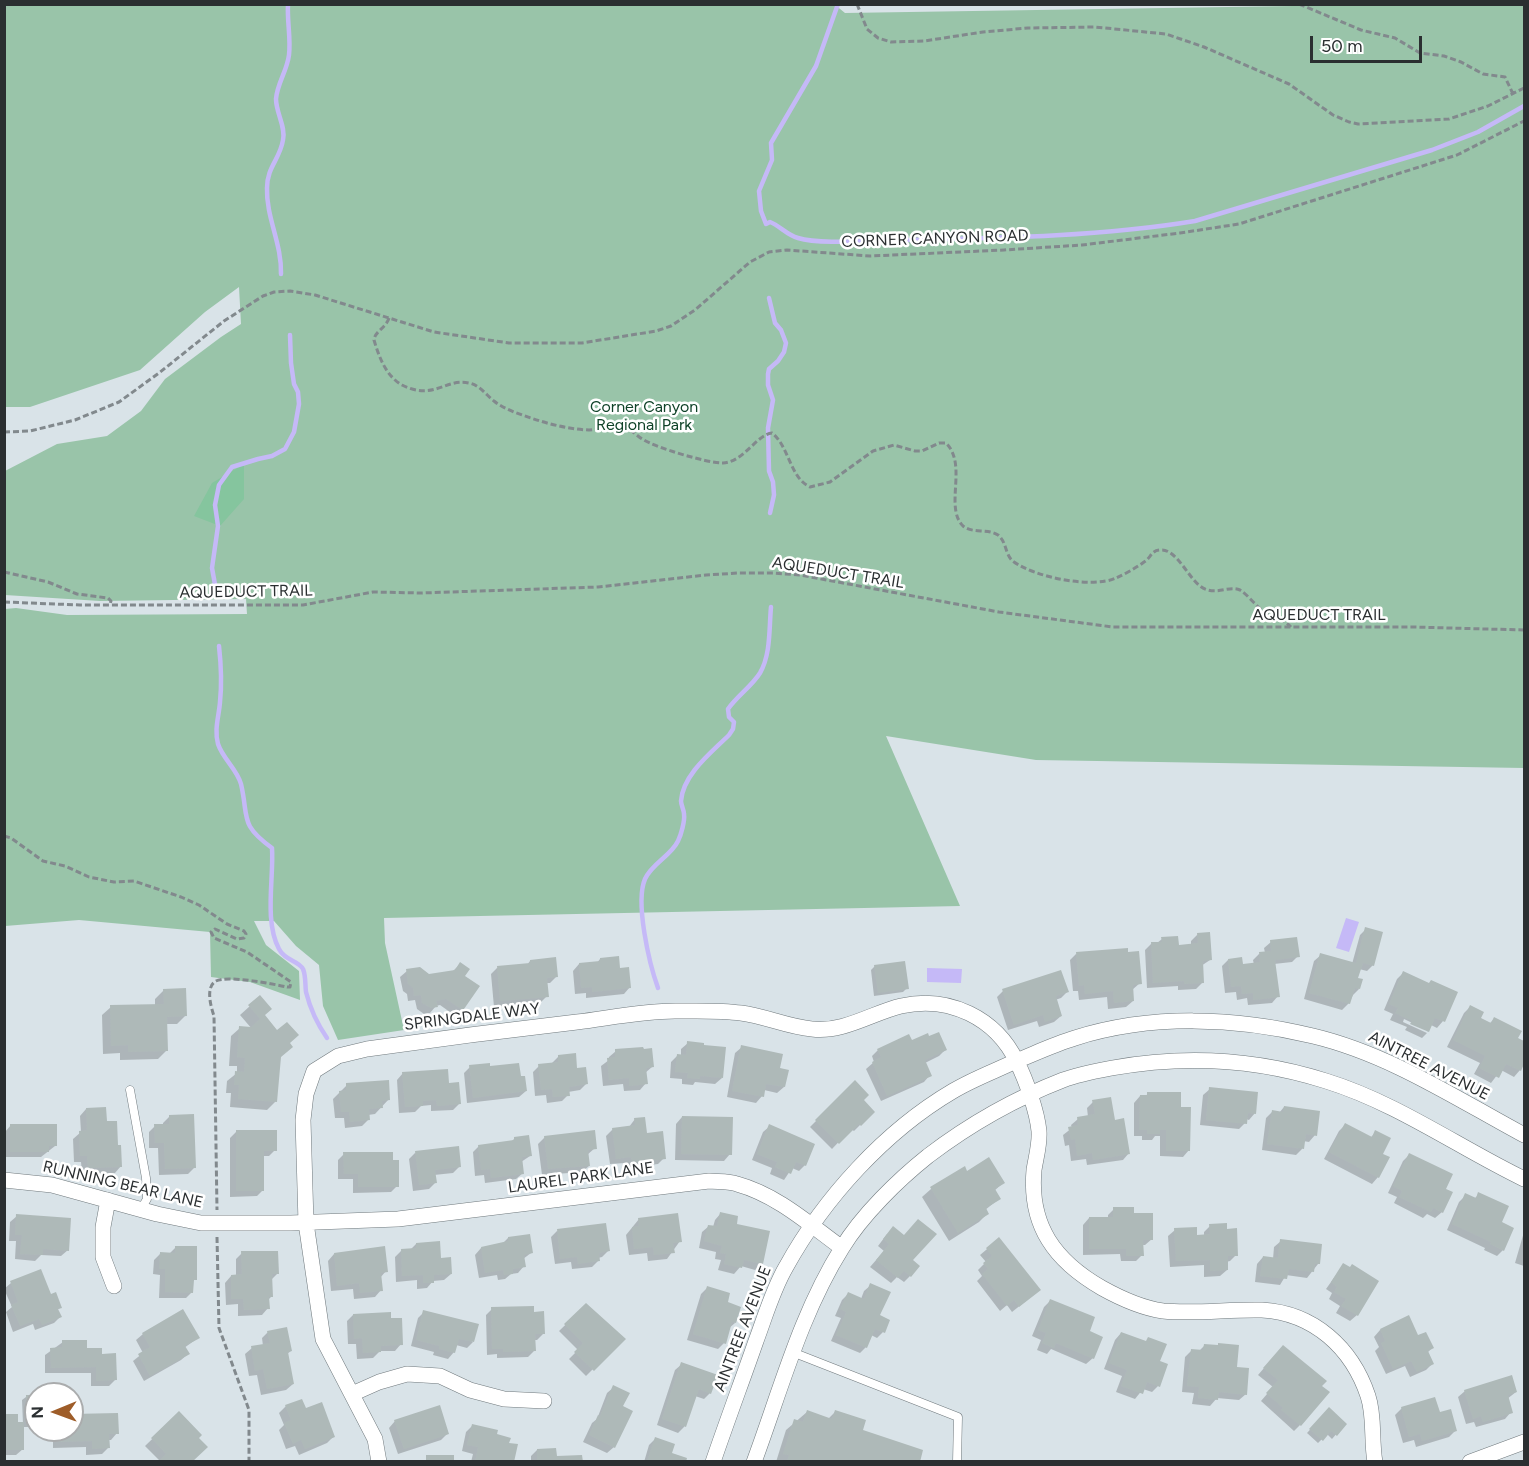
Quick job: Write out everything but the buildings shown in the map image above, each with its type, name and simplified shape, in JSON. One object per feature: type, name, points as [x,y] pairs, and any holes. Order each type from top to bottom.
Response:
[{"type":"street","name":"SPRINGDALE WAY","points":[[380,1461],[375,1439],[323,1340],[306,1223],[303,1120],[306,1094],[314,1071],[338,1056],[367,1048],[672,1010],[741,1013],[814,1030],[850,1024],[903,1006],[943,1005],[969,1013],[992,1027],[1017,1061]]},
{"type":"street","name":"AINTREE AVENUE","points":[[713,1461],[785,1268],[812,1226],[846,1181],[898,1131],[953,1091],[1050,1046],[1113,1029],[1154,1023],[1215,1022],[1263,1026],[1314,1036],[1356,1049],[1394,1065],[1524,1136]]},
{"type":"street","points":[[754,1461],[792,1353],[817,1294],[842,1248],[888,1192],[912,1169],[971,1124],[1066,1079],[1139,1064],[1189,1060],[1259,1065],[1300,1073],[1365,1094],[1524,1179]]},
{"type":"street","points":[[1017,1061],[1040,1134],[1034,1180],[1036,1212],[1043,1232],[1053,1249],[1080,1275],[1117,1296],[1152,1309],[1182,1312],[1265,1310],[1287,1314],[1310,1322],[1326,1332],[1339,1344],[1354,1364],[1364,1385],[1370,1401],[1372,1448],[1375,1461]]},
{"type":"street","name":"RUNNING BEAR LANE","points":[[4,1180],[52,1185],[201,1223],[306,1223]]},
{"type":"street","name":"LAUREL PARK LANE","points":[[306,1223],[398,1219],[709,1181],[735,1183],[758,1191],[779,1202],[842,1248]]},
{"type":"street","points":[[108,1200],[104,1227],[104,1257],[114,1286]]},
{"type":"street","points":[[352,1394],[379,1382],[407,1374],[440,1376],[470,1390],[504,1399],[543,1401]]},
{"type":"street","points":[[1470,1461],[1524,1442]]},
{"type":"lane","points":[[130,1090],[146,1178],[147,1199],[141,1209]]},
{"type":"lane","points":[[792,1353],[958,1417],[957,1461]]},
{"type":"path","points":[[857,4],[867,29],[878,38],[891,42],[924,41],[1028,28],[1095,27],[1166,34],[1204,47],[1289,84],[1333,115],[1358,124],[1449,119],[1488,106],[1524,88]]},
{"type":"path","points":[[1299,4],[1361,30],[1395,38],[1420,53],[1444,56],[1483,74],[1506,77],[1513,94]]},
{"type":"path","name":"CORNER CANYON ROAD","points":[[4,432],[30,431],[75,420],[119,402],[224,321],[274,292],[290,291],[315,296],[434,332],[509,343],[582,343],[649,332],[670,326],[684,318],[750,262],[769,252],[787,250],[870,256],[1004,250],[1104,242],[1239,224],[1457,155],[1524,121]]},
{"type":"path","points":[[389,318],[386,325],[375,334],[374,340],[388,373],[399,383],[408,387],[432,391],[456,383],[469,383],[481,389],[500,406],[549,424],[589,430],[621,426],[658,447],[712,461],[731,461],[748,451],[763,435],[772,433],[779,439],[801,481],[810,487],[830,482],[873,451],[894,445],[921,451],[939,443],[946,443],[954,456],[955,502],[959,520],[967,529],[998,535],[1015,563],[1062,579],[1098,581],[1116,578],[1144,562],[1153,552],[1165,550],[1172,554],[1189,576],[1202,588],[1216,592],[1233,589],[1240,591],[1262,610],[1281,618],[1291,627]]},
{"type":"path","points":[[4,572],[48,582],[77,594],[108,598],[111,601],[110,604]]},
{"type":"path","name":"AQUEDUCT TRAIL","points":[[4,602],[303,605],[373,592],[421,593],[598,587],[706,575],[773,573],[800,575],[999,612],[1113,627],[1524,630]]},
{"type":"path","points":[[4,836],[11,838],[43,861],[65,866],[89,877],[114,882],[134,881],[199,905],[246,934],[244,938],[237,939],[215,929],[210,932],[214,938],[247,952],[289,980],[291,985],[287,987],[252,980],[215,981]]},
{"type":"green space","name":"Corner Canyon Regional Park","points":[[834,4],[845,13],[1356,5],[1524,5],[1524,768],[1036,760],[886,736],[960,906],[384,918],[385,943],[404,1030],[338,1040],[323,1006],[319,965],[296,946],[274,921],[254,921],[266,945],[299,971],[300,1000],[250,982],[211,977],[210,932],[79,920],[5,926],[5,609],[16,608],[67,615],[247,614],[246,599],[100,601],[5,595],[5,471],[57,444],[107,436],[141,411],[165,379],[241,324],[239,287],[205,312],[140,370],[30,407],[5,407],[5,5]]},
{"type":"green space","points":[[244,464],[244,499],[220,526],[194,516],[212,483]]},
{"type":"shaded area","points":[[1346,918],[1359,922],[1349,952],[1336,948]]},
{"type":"shaded area","points":[[927,968],[962,969],[961,983],[927,982]]},
{"type":"waterway","points":[[281,274],[267,188],[269,174],[284,135],[276,99],[289,55],[288,4]]},
{"type":"waterway","points":[[838,4],[816,66],[771,143],[772,160],[759,191],[761,211],[766,224],[770,222],[794,237],[808,240],[847,242],[1047,236],[1195,221],[1432,150],[1478,132],[1524,106]]},
{"type":"waterway","points":[[769,298],[775,323],[781,330],[786,343],[784,352],[769,369],[768,374],[768,385],[773,400],[768,428],[769,471],[774,495],[770,513]]},
{"type":"waterway","points":[[216,590],[212,568],[218,526],[215,505],[219,485],[232,467],[272,456],[285,449],[294,432],[299,404],[291,363],[290,335]]},
{"type":"waterway","points":[[658,988],[647,949],[642,917],[642,889],[648,873],[671,851],[679,838],[684,817],[681,801],[687,782],[699,764],[733,729],[734,722],[729,717],[728,709],[757,678],[764,666],[768,649],[771,607]]},
{"type":"waterway","points":[[219,646],[221,681],[218,744],[241,784],[250,826],[254,833],[272,848],[271,913],[274,938],[282,953],[303,969],[310,1004],[327,1038]]}]
